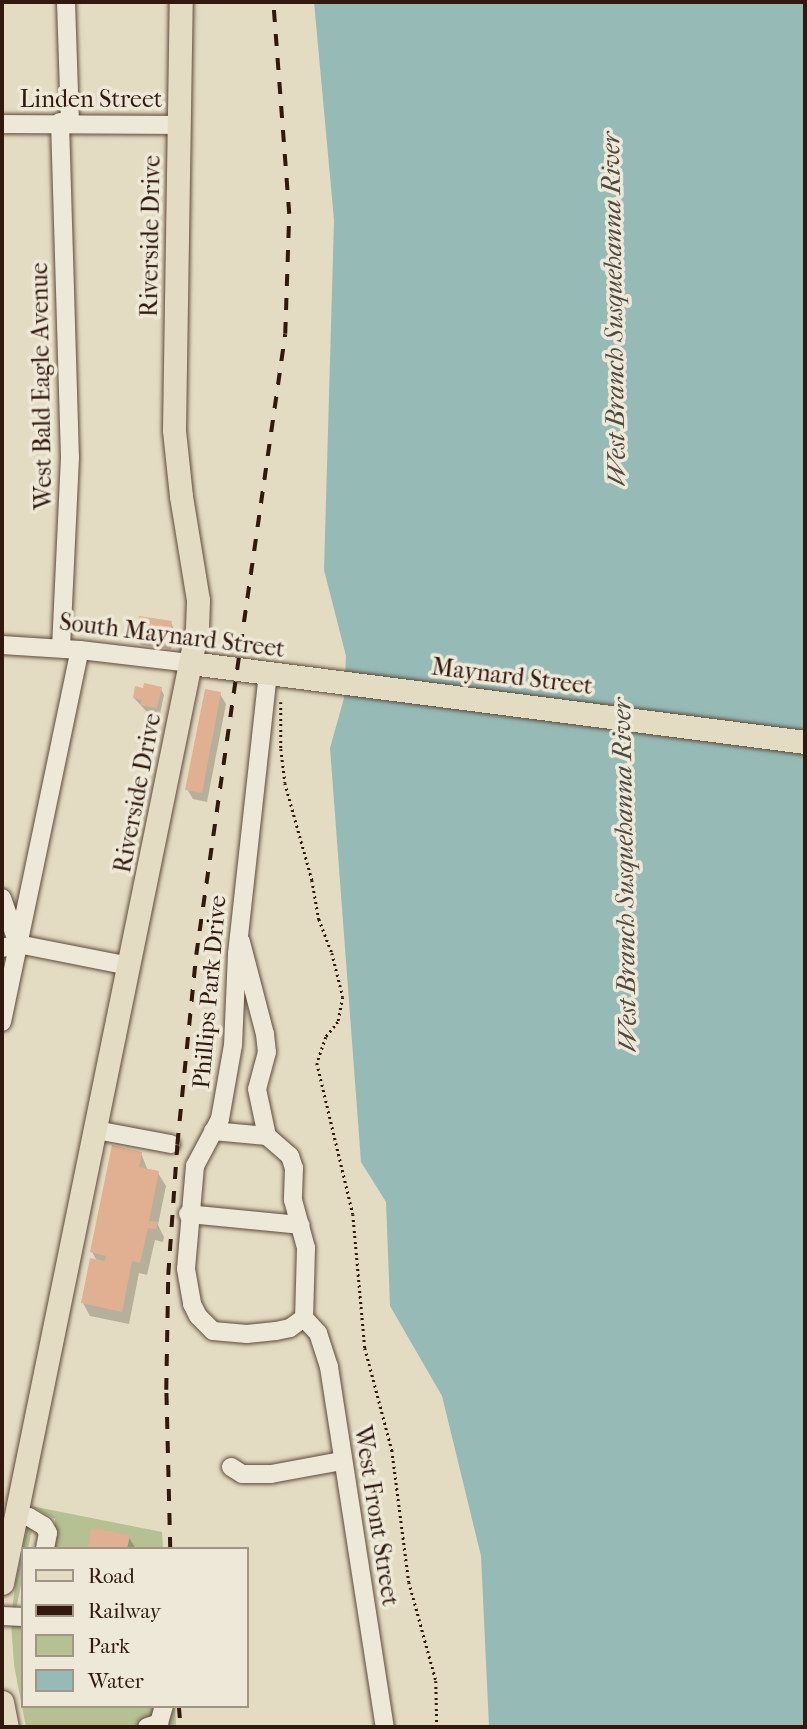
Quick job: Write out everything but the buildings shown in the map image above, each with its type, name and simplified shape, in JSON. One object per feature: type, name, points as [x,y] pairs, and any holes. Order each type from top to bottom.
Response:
[{"type":"main road","name":"Riverside Drive","points":[[2,1583],[197,629],[198,600],[181,496],[174,430],[181,2]]},
{"type":"main road","name":"South Maynard Street","points":[[191,663],[336,681]]},
{"type":"main road","name":"Maynard Street","points":[[336,681],[805,742]]},
{"type":"main road","points":[[2,1702],[7,1727]]},
{"type":"street","name":"West Bald Eagle Avenue","points":[[61,648],[70,457],[66,2]]},
{"type":"street","name":"Linden Street","points":[[2,124],[65,122],[179,125]]},
{"type":"street","name":"South Maynard Street","points":[[2,645],[61,648],[191,663]]},
{"type":"street","points":[[2,1022],[10,946],[80,650]]},
{"type":"street","name":"Phillips Park Drive","points":[[268,673],[239,936],[233,1045],[224,1106],[212,1131],[185,1147],[195,1166],[188,1214],[186,1280],[192,1304],[206,1326],[222,1333],[247,1334],[290,1328],[304,1318]]},
{"type":"street","points":[[2,898],[10,946]]},
{"type":"street","points":[[239,936],[251,971],[265,1034],[267,1052],[257,1089],[267,1136]]},
{"type":"street","points":[[10,946],[129,966]]},
{"type":"street","points":[[96,1130],[185,1147]]},
{"type":"street","points":[[212,1131],[267,1136],[290,1156],[294,1168],[293,1200],[306,1248],[304,1318]]},
{"type":"street","points":[[188,1214],[300,1224]]},
{"type":"street","name":"West Front Street","points":[[304,1318],[318,1333],[329,1367],[341,1461],[385,1727]]},
{"type":"street","points":[[231,1467],[242,1474],[271,1474],[341,1461]]},
{"type":"street","points":[[16,1515],[39,1521],[44,1526],[48,1533],[45,1547]]},
{"type":"street","points":[[2,1616],[21,1617]]},
{"type":"street","points":[[147,1727],[159,1723],[163,1708]]},
{"type":"path","points":[[281,706],[281,749],[285,783],[312,880],[319,919],[332,953],[343,997],[338,1022],[326,1037],[317,1063],[353,1214],[365,1348],[392,1450],[409,1582],[436,1681],[437,1727]]},
{"type":"green space","points":[[31,1506],[162,1532],[163,1547],[55,1547],[55,1519]]},
{"type":"green space","points":[[28,1524],[32,1529],[28,1547],[23,1547]]},
{"type":"green space","points":[[21,1557],[21,1585],[16,1610],[12,1610]]},
{"type":"green space","points":[[11,1622],[21,1626],[21,1701],[14,1665]]},
{"type":"green space","points":[[22,1708],[175,1708],[176,1727],[26,1727]]},
{"type":"water","name":"West Branch Susquehanna River","points":[[314,2],[805,2],[805,1727],[489,1727],[481,1556],[442,1396],[390,1306],[386,1202],[361,1162],[330,748],[344,698],[346,656],[324,570],[334,220]]},
{"type":"railway","points":[[170,1547],[166,1390],[168,1275],[177,1145],[196,955],[285,334],[289,214],[273,2]]},
{"type":"railway","points":[[179,1708],[181,1727]]}]
